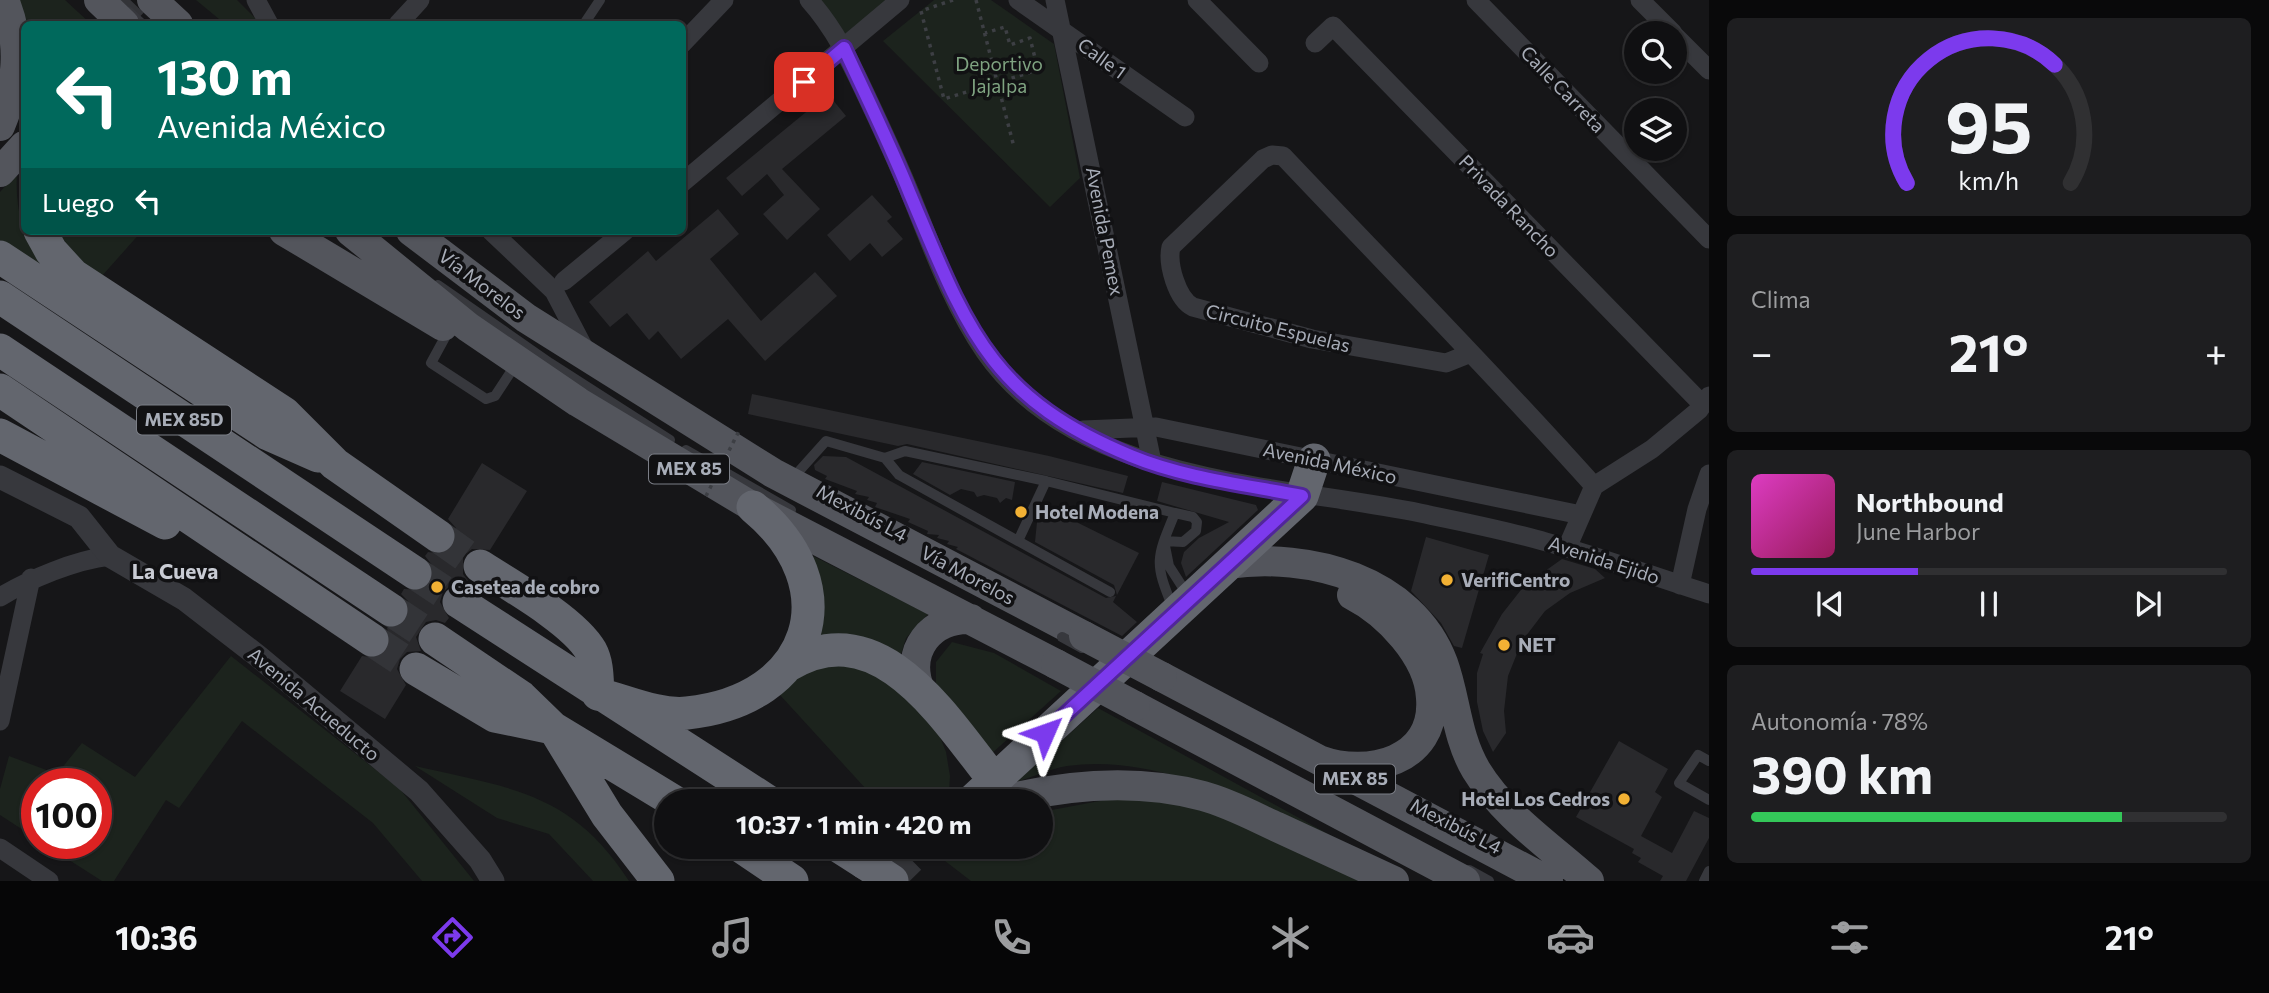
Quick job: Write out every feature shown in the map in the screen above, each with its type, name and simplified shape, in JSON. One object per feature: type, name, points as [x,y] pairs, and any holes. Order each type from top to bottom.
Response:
[{"type":"highway","points":[[42,235],[51,251],[73,275],[284,413],[335,464],[438,536]]},
{"type":"highway","points":[[0,257],[268,434],[335,464]]},
{"type":"highway","name":"MEX 85D","points":[[0,297],[415,573]]},
{"type":"highway","name":"MEX 85D","points":[[0,351],[391,610]]},
{"type":"highway","points":[[0,390],[372,640]]},
{"type":"highway","points":[[0,435],[172,527],[231,544]]},
{"type":"highway","points":[[992,789],[1188,600],[1302,496],[1314,460]]},
{"type":"highway","points":[[598,694],[664,712],[685,713],[749,697],[776,680],[789,665],[805,631],[807,601],[804,586],[788,544],[753,507]]},
{"type":"highway","points":[[480,566],[537,603],[585,642],[596,664],[598,694]]},
{"type":"highway","points":[[459,602],[748,789]]},
{"type":"highway","points":[[435,639],[521,698],[553,728],[654,789]]},
{"type":"highway","points":[[789,665],[822,651],[861,653],[887,663],[920,690],[984,789]]},
{"type":"highway","points":[[416,669],[495,716],[553,728],[607,815],[658,881]]},
{"type":"highway","points":[[760,859],[792,881]]},
{"type":"main road","points":[[0,126],[12,93],[17,57],[11,20],[4,0]]},
{"type":"main road","points":[[99,0],[121,21]]},
{"type":"main road","points":[[152,0],[175,21]]},
{"type":"main road","points":[[0,140],[21,117]]},
{"type":"main road","points":[[0,172],[21,149]]},
{"type":"main road","points":[[291,235],[450,329],[510,356]]},
{"type":"main road","name":"Vía Morelos","points":[[355,235],[468,327],[510,356],[578,402],[753,507],[975,612],[1064,647],[1465,881]]},
{"type":"main road","name":"Vía Morelos","points":[[407,235],[594,369],[1146,694],[1320,760],[1548,881]]},
{"type":"main road","points":[[1228,564],[1268,561],[1313,565],[1354,578],[1400,604],[1422,628],[1438,652],[1444,665],[1460,735],[1485,784],[1509,812],[1590,881]]},
{"type":"main road","points":[[1188,600],[1254,580],[1317,580],[1337,587],[1374,610],[1408,646],[1424,671],[1432,696],[1429,722],[1418,743],[1401,758],[1371,768],[1345,767],[1320,760]]},
{"type":"main road","points":[[920,690],[915,663],[926,636],[941,623],[975,612]]},
{"type":"main road","points":[[1053,789],[1091,786],[1147,787],[1189,793],[1234,807],[1394,881]]},
{"type":"street","points":[[256,0],[267,21]]},
{"type":"street","points":[[401,21],[420,0]]},
{"type":"street","points":[[686,40],[724,0]]},
{"type":"street","name":"Avenida México","points":[[809,0],[828,22],[844,48],[950,290],[985,353],[1037,405],[1078,431],[1133,457],[1210,478],[1302,496],[1416,513],[1497,531]]},
{"type":"street","points":[[686,180],[900,0]]},
{"type":"street","name":"Calle 1","points":[[1018,0],[1185,117]]},
{"type":"street","name":"Avenida Pemex","points":[[1055,0],[1152,462]]},
{"type":"street","name":"Calle Carreta","points":[[1476,0],[1709,239]]},
{"type":"street","points":[[1640,0],[1661,21]]},
{"type":"street","points":[[1200,1],[1259,63]]},
{"type":"street","name":"Privada Rancho","points":[[1315,43],[1333,26],[1706,400]]},
{"type":"street","points":[[1687,47],[1709,70]]},
{"type":"street","name":"Circuito Espuelas","points":[[1471,353],[1446,363],[1312,339],[1193,307],[1185,302],[1180,294],[1169,256],[1171,247],[1263,159],[1272,155],[1283,156],[1471,353],[1594,486]]},
{"type":"street","points":[[495,235],[554,292],[594,369]]},
{"type":"street","points":[[564,281],[620,235]]},
{"type":"street","points":[[1567,548],[1594,486],[1652,449],[1706,400]]},
{"type":"street","name":"Avenida México","points":[[1078,431],[1156,427],[1581,515]]},
{"type":"street","points":[[1680,585],[1697,509],[1709,474]]},
{"type":"street","name":"Avenida Acueducto","points":[[0,477],[79,517],[110,556],[184,599],[419,791],[480,860],[493,881]]},
{"type":"street","points":[[1416,513],[1423,482]]},
{"type":"street","name":"Avenida Ejido","points":[[1497,531],[1567,548],[1709,594]]},
{"type":"street","points":[[0,597],[31,578],[54,573],[91,558],[110,556]]},
{"type":"street","points":[[0,721],[31,578]]},
{"type":"street","points":[[0,848],[50,881]]},
{"type":"lane","points":[[116,0],[139,21]]},
{"type":"lane","points":[[137,0],[160,21]]},
{"type":"lane","points":[[586,21],[600,0]]},
{"type":"lane","name":"Mexibús L4","points":[[429,277],[550,363],[671,441],[804,517]]},
{"type":"lane","points":[[450,329],[431,363],[486,399],[495,396],[510,356]]},
{"type":"lane","points":[[789,482],[826,441],[885,458],[905,452],[1046,481],[1193,517],[1197,522],[1196,531],[1182,542],[1164,541]]},
{"type":"lane","name":"Mexibús L4","points":[[702,443],[772,485],[1064,647]]},
{"type":"lane","points":[[885,458],[899,475],[1110,592]]},
{"type":"lane","points":[[1018,541],[1046,481]]},
{"type":"lane","points":[[1175,513],[1158,558],[1159,571],[1188,600]]},
{"type":"lane","points":[[1164,541],[1169,566],[1188,600]]},
{"type":"lane","name":"Mexibús L4","points":[[1018,631],[1131,674]]},
{"type":"lane","points":[[1146,694],[1261,760]]},
{"type":"lane","points":[[1709,761],[1698,755],[1679,783],[1709,800]]},
{"type":"lane","name":"Mexibús L4","points":[[1427,831],[1526,881]]},
{"type":"lane","name":"Mexibús L4","points":[[1441,855],[1489,881]]},
{"type":"lane","points":[[1704,881],[1709,871]]},
{"type":"path","points":[[953,0],[921,11],[944,99],[1038,71],[1030,38],[1010,45],[1005,27],[985,33]]},
{"type":"path","points":[[976,0],[1014,147]]},
{"type":"path","points":[[706,496],[740,429]]},
{"type":"green space","points":[[16,0],[65,0],[88,21],[25,21]]},
{"type":"green space","points":[[196,0],[237,0],[258,21],[221,21]]},
{"type":"green space","points":[[820,0],[890,0],[847,37]]},
{"type":"green space","name":"Deportivo Jajalpa","points":[[934,0],[991,0],[1054,44],[1080,178],[1050,207],[883,41]]},
{"type":"green space","points":[[17,173],[21,235],[26,235],[48,273],[0,240],[0,192]]},
{"type":"green space","points":[[61,235],[138,235],[101,277],[73,254]]},
{"type":"green space","points":[[813,556],[928,614],[906,638],[901,654],[882,645],[814,636],[820,614],[821,596]]},
{"type":"green space","points":[[952,642],[994,653],[1061,691],[990,755],[936,683],[936,662]]},
{"type":"green space","points":[[231,656],[399,788],[474,881],[422,881],[373,823],[242,721],[179,808],[166,800],[114,881],[102,881],[68,859],[112,859],[112,768],[62,768],[82,743],[135,777]]},
{"type":"green space","points":[[817,663],[873,668],[932,717],[946,752],[949,789],[866,789],[780,695],[803,668]]},
{"type":"green space","points":[[1098,708],[1374,859],[1225,792],[1145,769],[1105,764],[1067,766],[1016,782]]},
{"type":"green space","points":[[9,756],[41,768],[21,768],[21,829],[0,815],[0,789]]},
{"type":"green space","points":[[415,766],[509,789],[536,798],[561,811],[585,829],[607,851],[629,881],[593,881],[549,834],[497,818]]},
{"type":"green space","points":[[1121,797],[1176,804],[1223,816],[1363,881],[971,881],[942,859],[1053,859],[1053,810]]},
{"type":"building","points":[[828,94],[846,116],[782,169],[820,209],[787,240],[763,214],[784,195],[767,174],[742,196],[726,178]]},
{"type":"building","points":[[872,195],[892,217],[887,221],[903,239],[882,257],[870,243],[850,261],[827,235]]},
{"type":"building","points":[[718,209],[739,234],[710,259],[761,321],[815,272],[837,296],[765,361],[728,319],[681,359],[658,331],[649,340],[627,313],[610,327],[589,302],[648,251],[656,261]]},
{"type":"building","points":[[752,394],[1049,456],[1128,476],[1123,493],[907,444],[898,446],[748,414]]},
{"type":"building","points":[[823,456],[846,457],[1106,598],[1116,596],[1113,602],[1137,622],[1122,636],[956,549],[958,547],[947,544],[949,541],[937,538],[939,535],[927,534],[928,531],[908,522],[910,519],[875,507],[877,503],[867,500],[869,497],[855,494],[857,491],[825,479],[827,476],[815,470],[814,465]]},
{"type":"building","points":[[922,462],[1015,482],[1012,500],[1006,498],[1000,503],[997,498],[984,495],[977,497],[974,492],[961,489],[950,495],[913,474]]},
{"type":"building","name":"Casetea de cobro","points":[[482,463],[527,491],[490,550],[472,549],[463,556],[463,574],[470,583],[469,586],[451,585],[443,592],[440,602],[449,618],[445,623],[436,620],[426,622],[416,637],[421,651],[407,652],[400,659],[397,669],[406,685],[385,719],[340,691],[362,656],[380,658],[388,651],[391,641],[387,628],[399,627],[407,620],[410,611],[408,601],[401,594],[404,589],[423,590],[431,583],[432,565],[425,556],[428,552],[445,554],[454,546],[456,528],[448,519]]},
{"type":"building","points":[[1162,482],[1256,505],[1258,510],[1186,577],[1181,563],[1184,552],[1199,538],[1229,522],[1157,501]]},
{"type":"building","points":[[1052,510],[1139,553],[1117,595],[1114,585],[1035,542],[1037,522],[1043,512],[1050,514]]},
{"type":"building","points":[[1426,537],[1489,555],[1462,648],[1454,646],[1441,623],[1411,591]]},
{"type":"building","points":[[1562,559],[1595,569],[1605,578],[1570,593],[1545,611],[1522,641],[1508,676],[1504,711],[1506,733],[1493,752],[1483,731],[1477,702],[1477,673],[1483,654],[1480,653],[1502,614],[1524,586]]},
{"type":"building","points":[[1619,741],[1668,769],[1655,792],[1662,797],[1641,836],[1672,853],[1694,811],[1709,818],[1709,838],[1686,881],[1660,881],[1663,876],[1638,862],[1641,858],[1632,853],[1634,849],[1576,817]]},
{"type":"tunnel","points":[[115,21],[135,0]]},
{"type":"tunnel","points":[[438,536],[480,566]]},
{"type":"tunnel","points":[[415,573],[459,602]]},
{"type":"tunnel","points":[[391,610],[435,639]]},
{"type":"tunnel","points":[[372,640],[416,669]]},
{"type":"tunnel","points":[[886,881],[909,859]]},
{"type":"place","name":"Hotel Modena","points":[[1021,512]]},
{"type":"place","name":"VerifiCentro","points":[[1447,580]]},
{"type":"place","name":"Casetea de cobro","points":[[437,587]]},
{"type":"place","name":"NET","points":[[1504,645]]},
{"type":"place","name":"Hotel Los Cedros","points":[[1624,799]]},
{"type":"district","name":"La Cueva","points":[[175,572]]},
{"type":"route","points":[[804,82],[844,48],[879,122],[950,290],[985,353],[1037,405],[1078,431],[1133,457],[1210,478],[1302,496],[1045,733]]}]
